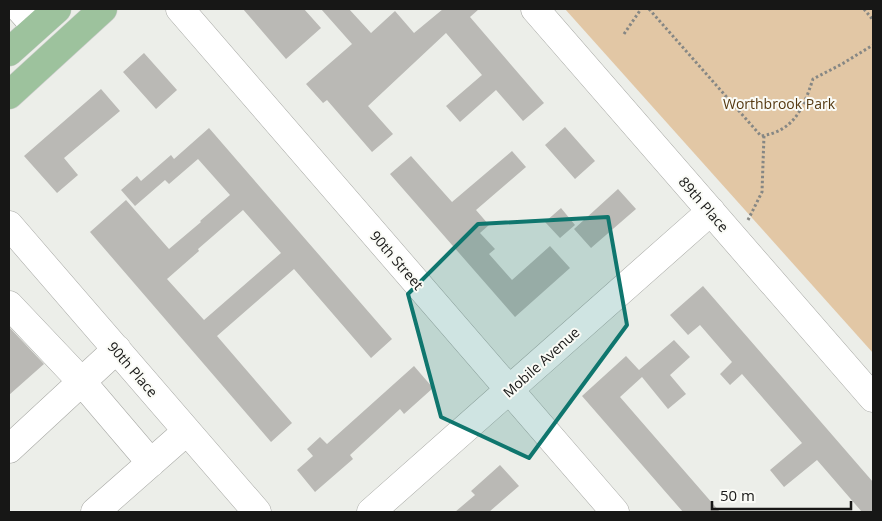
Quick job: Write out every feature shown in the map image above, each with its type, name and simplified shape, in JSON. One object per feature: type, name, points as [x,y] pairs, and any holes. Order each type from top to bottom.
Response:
[{"type":"main road","points":[[9,52],[28,18],[56,9]]},
{"type":"main road","points":[[9,95],[103,9]]},
{"type":"street","name":"90th Street","points":[[180,9],[615,512]]},
{"type":"street","name":"89th Place","points":[[536,9],[873,398]]},
{"type":"street","name":"Mobile Avenue","points":[[371,512],[711,212]]},
{"type":"street","name":"90th Place","points":[[11,232],[117,349],[257,512]]},
{"type":"street","points":[[9,305],[82,382],[151,462]]},
{"type":"street","points":[[9,449],[117,349]]},
{"type":"street","points":[[94,512],[187,431]]},
{"type":"path","points":[[624,34],[641,9]]},
{"type":"path","points":[[649,9],[761,136],[774,134],[794,121],[806,99],[813,79],[842,64],[873,44]]},
{"type":"path","points":[[864,9],[873,20]]},
{"type":"path","points":[[748,221],[762,192],[764,135]]},
{"type":"highlighted area","points":[[608,217],[627,325],[529,458],[441,417],[408,294],[478,224]]},
{"type":"green space","name":"Worthbrook Park","points":[[565,9],[873,9],[873,353]]},
{"type":"building","points":[[243,9],[304,9],[321,28],[286,59]]},
{"type":"building","points":[[321,9],[349,9],[371,33],[395,11],[414,33],[443,9],[479,9],[470,17],[544,103],[523,121],[496,90],[460,122],[446,106],[482,75],[446,33],[368,106],[393,134],[372,152],[327,100],[323,103],[306,84],[352,44]]},
{"type":"building","points":[[144,53],[177,90],[156,109],[123,72]]},
{"type":"building","points":[[101,89],[120,111],[64,158],[78,175],[57,193],[24,156]]},
{"type":"building","points":[[565,127],[595,161],[575,179],[545,145]]},
{"type":"building","points":[[209,128],[392,339],[371,358],[294,269],[217,336],[292,423],[271,442],[90,232],[126,200],[169,249],[230,195],[198,159],[169,184],[165,180],[135,206],[121,190],[137,176],[141,181],[171,155],[174,159]],"holes":[[[243,210],[281,253],[204,320],[167,279]]]},
{"type":"building","points":[[512,151],[526,167],[476,210],[489,225],[480,233],[495,249],[489,254],[512,280],[550,246],[570,268],[515,317],[390,174],[411,156],[452,202]]},
{"type":"building","points":[[618,189],[636,209],[591,248],[574,229]]},
{"type":"building","points":[[561,208],[575,225],[560,238],[545,222]]},
{"type":"building","points":[[703,286],[873,482],[873,512],[862,512],[817,460],[784,487],[770,470],[802,443],[742,374],[730,385],[720,374],[732,362],[700,325],[688,335],[670,315]]},
{"type":"building","points":[[9,327],[44,364],[9,395]]},
{"type":"building","points":[[674,340],[690,357],[670,375],[686,394],[668,409],[642,377],[620,397],[720,512],[683,512],[582,396],[626,356],[639,370]]},
{"type":"building","points":[[414,366],[433,388],[404,414],[400,409],[350,455],[353,459],[315,492],[297,470],[313,456],[307,449],[320,437],[327,444]]},
{"type":"building","points":[[500,465],[519,486],[489,512],[455,512],[475,495],[471,491]]}]
